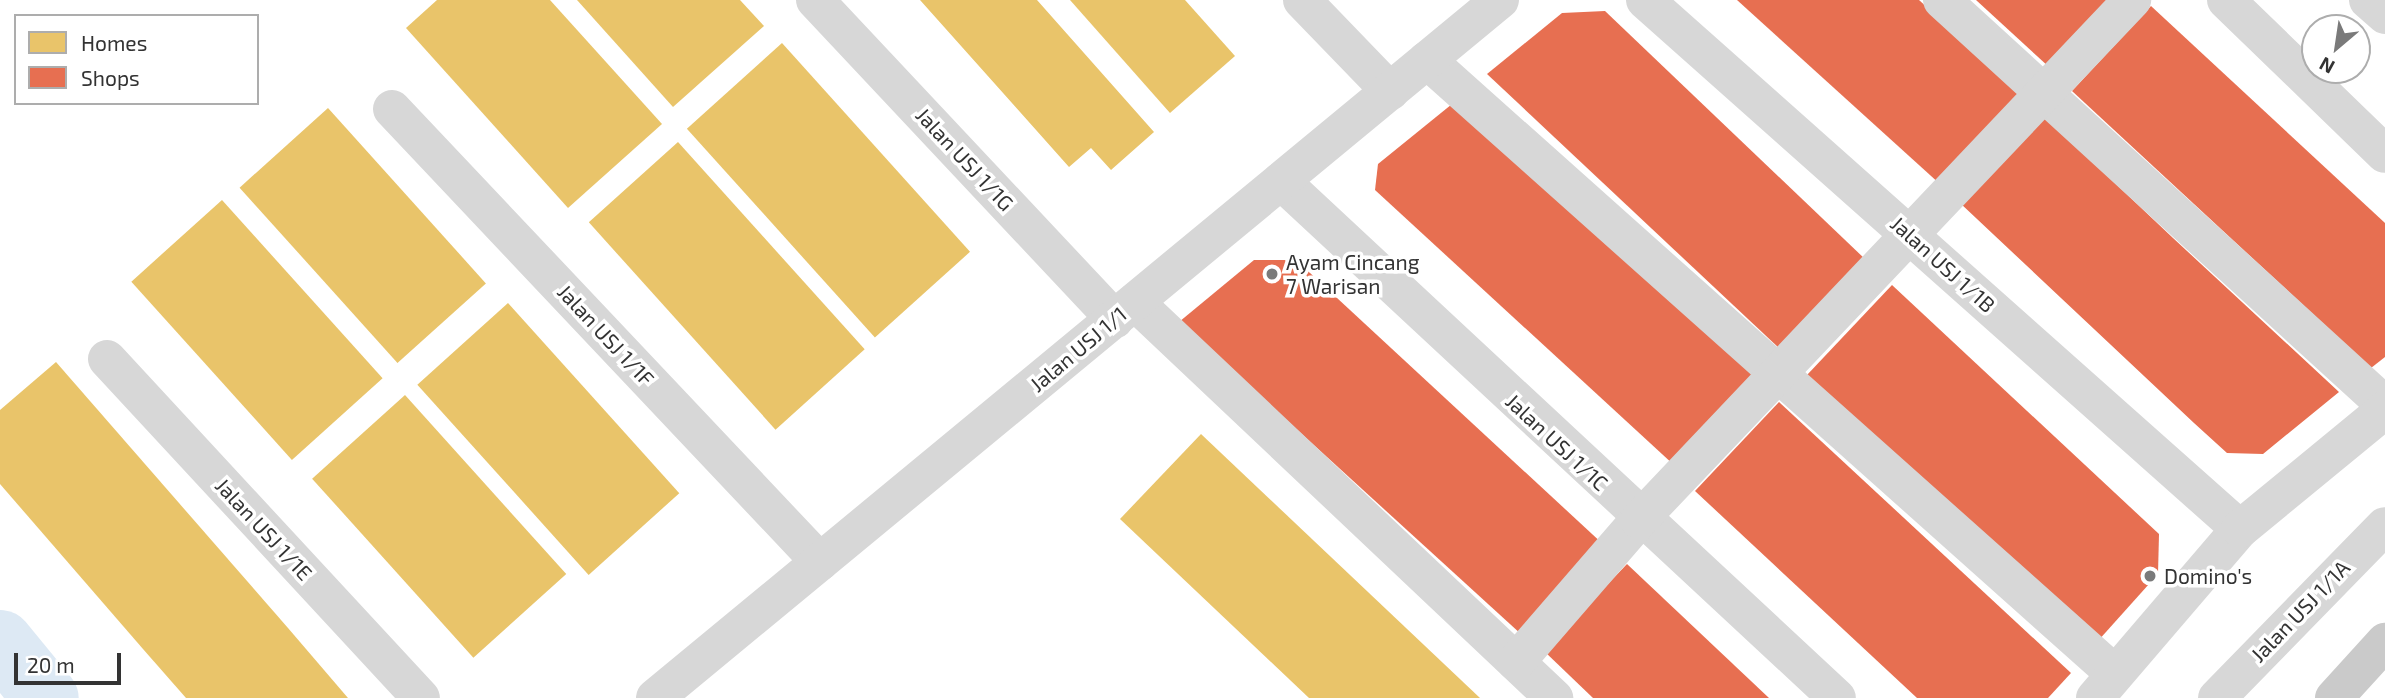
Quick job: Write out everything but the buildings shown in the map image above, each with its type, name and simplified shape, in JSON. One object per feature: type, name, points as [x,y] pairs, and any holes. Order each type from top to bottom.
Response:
[{"type":"main road","points":[[2334,698],[2385,642]]},
{"type":"street","name":"Jalan USJ 1/1G","points":[[815,0],[1125,310],[1554,698]]},
{"type":"street","points":[[1302,0],[1390,91]]},
{"type":"street","name":"Jalan USJ 1/1","points":[[655,698],[1500,0]]},
{"type":"street","name":"Jalan USJ 1/1B","points":[[1645,0],[2240,529]]},
{"type":"street","points":[[1427,60],[1781,374],[2105,686],[2240,529],[2385,408],[1942,0]]},
{"type":"street","points":[[1516,662],[1639,520],[1781,374],[2132,0]]},
{"type":"street","points":[[2226,0],[2385,155]]},
{"type":"street","points":[[2368,0],[2385,15]]},
{"type":"street","name":"Jalan USJ 1/1F","points":[[392,109],[820,562]]},
{"type":"street","name":"Jalan USJ 1/1C","points":[[1281,181],[1639,520],[1838,698]]},
{"type":"street","name":"Jalan USJ 1/1E","points":[[107,359],[421,698]]},
{"type":"street","name":"Jalan USJ 1/1A","points":[[2217,698],[2334,571],[2385,526]]},
{"type":"waterway","points":[[0,642],[46,698]]},
{"type":"place","name":"Ayam Cincang 7 Warisan","points":[[1272,274]]},
{"type":"place","name":"Domino's","points":[[2150,576]]}]
